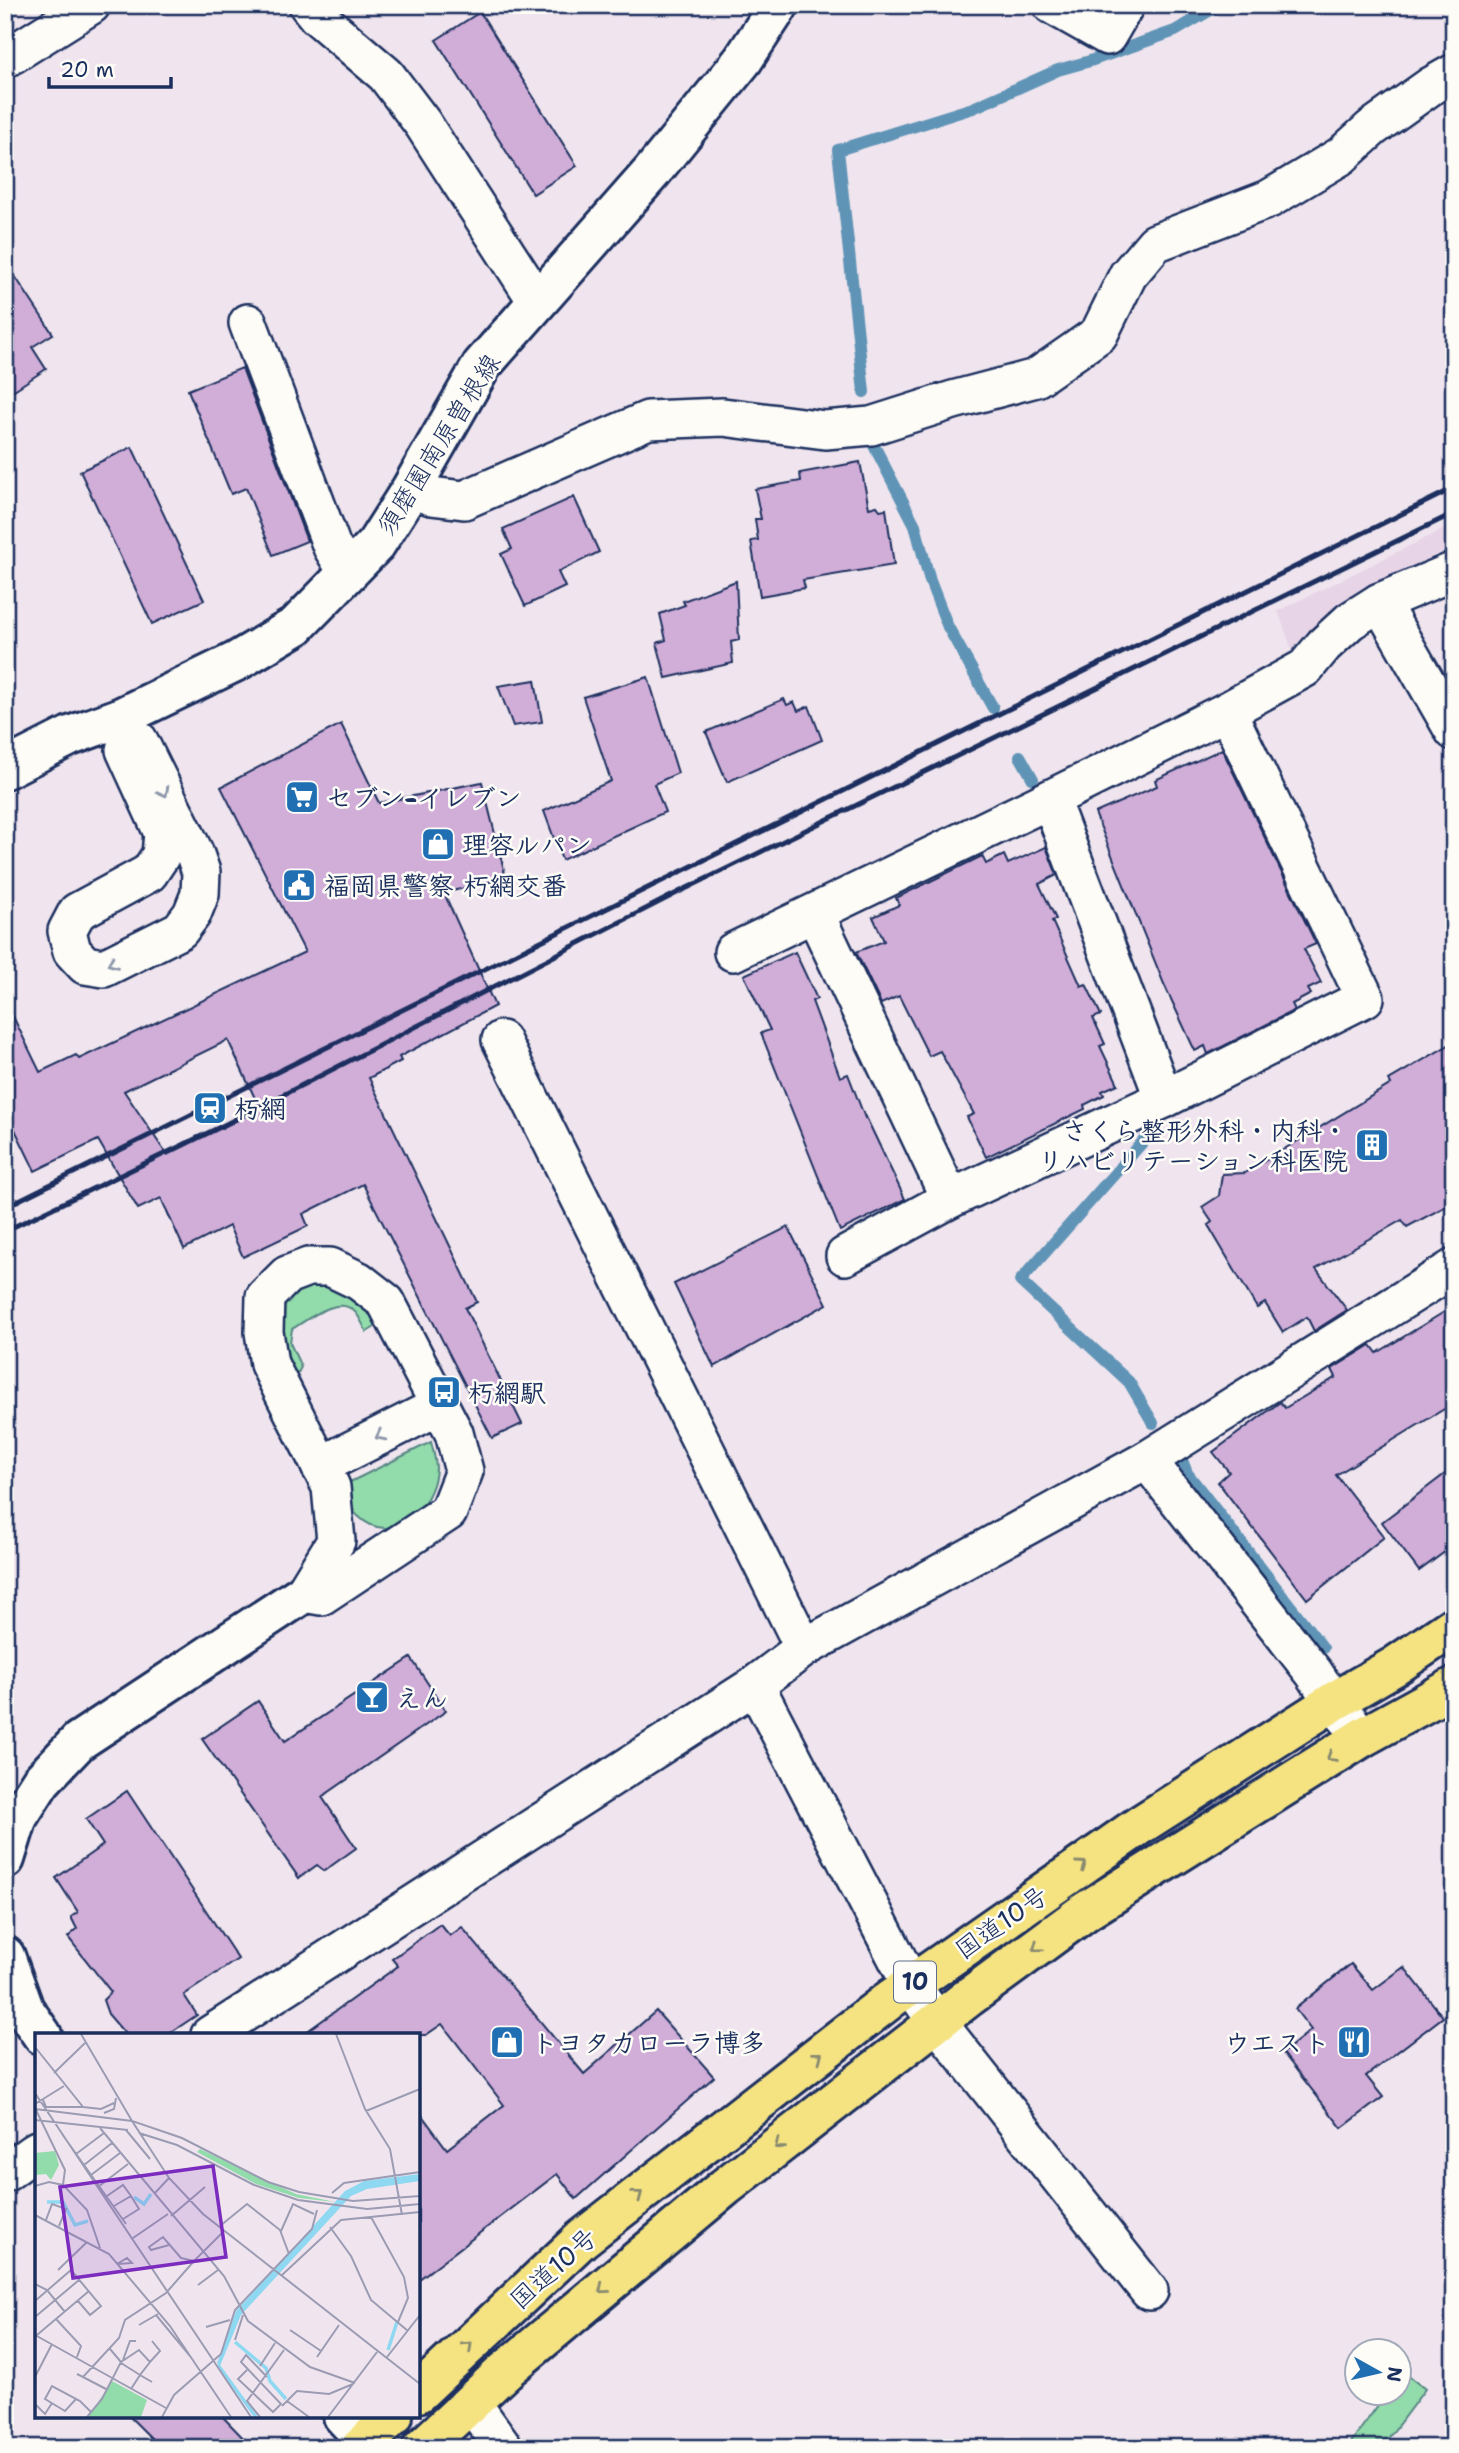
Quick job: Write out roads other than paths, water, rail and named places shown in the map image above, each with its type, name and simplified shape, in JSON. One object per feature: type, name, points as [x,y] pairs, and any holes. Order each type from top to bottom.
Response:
[{"type":"highway","name":"国道10号","points":[[420,2391],[582,2239],[911,1984],[1140,1825],[1454,1626]]},
{"type":"highway","name":"10","points":[[1395,1665],[1454,1637]]},
{"type":"highway","name":"国道10号","points":[[422,2448],[506,2370],[725,2187],[937,2022],[1086,1911],[1363,1737],[1454,1687]]},
{"type":"main road","name":"須磨園南原曽根線","points":[[5,769],[70,736],[123,728],[296,626],[376,544],[482,365],[660,162],[743,60],[779,5]]},
{"type":"main road","points":[[5,1859],[18,1816],[41,1781],[79,1741],[304,1593]]},
{"type":"main road","points":[[5,1956],[24,2009],[40,2033]]},
{"type":"street","points":[[5,59],[90,5]]},
{"type":"street","points":[[308,5],[317,16],[386,75],[423,124],[537,301]]},
{"type":"street","points":[[1052,5],[1107,36],[1125,5]]},
{"type":"street","points":[[411,489],[431,496],[464,500],[648,420],[723,417],[825,429],[871,426],[1036,378],[1099,334],[1128,275],[1156,243],[1269,199],[1341,156],[1372,128],[1454,73]]},
{"type":"street","points":[[248,323],[332,547],[348,573]]},
{"type":"street","points":[[733,952],[1227,711],[1305,668],[1324,645],[1350,621],[1380,602],[1454,570]]},
{"type":"street","points":[[1380,602],[1454,731]]},
{"type":"street","points":[[845,1256],[950,1199],[1164,1099],[1364,998],[1227,711]]},
{"type":"street","points":[[123,728],[139,741],[194,852],[201,872],[200,894],[192,914],[180,930],[104,968],[85,965],[72,951],[67,931],[76,912],[149,873],[161,855],[163,833],[125,750],[123,728]]},
{"type":"street","points":[[1051,799],[1164,1099]]},
{"type":"street","points":[[815,914],[950,1199]]},
{"type":"street","points":[[501,1040],[804,1648]]},
{"type":"street","points":[[308,1267],[330,1267],[359,1281],[386,1302],[454,1433],[464,1471],[448,1512],[321,1596],[304,1593],[336,1541],[331,1487],[320,1466],[269,1364],[264,1332],[265,1297],[287,1275],[308,1267]]},
{"type":"street","points":[[213,2033],[755,1685],[804,1648],[1147,1460],[1454,1268]]},
{"type":"street","points":[[320,1466],[439,1406]]},
{"type":"street","points":[[1147,1460],[1314,1672],[1333,1702],[1363,1737]]},
{"type":"street","points":[[755,1685],[911,1984],[937,2022],[1149,2291]]},
{"type":"street","points":[[5,2173],[35,2151]]},
{"type":"street","points":[[471,2402],[504,2448]]},
{"type":"waterway","points":[[864,392],[838,150],[973,108],[1058,70],[1175,31],[1219,5]]},
{"type":"waterway","points":[[868,434],[915,525],[930,581],[948,627],[993,708]]},
{"type":"waterway","points":[[1020,756],[1033,779]]},
{"type":"waterway","points":[[1146,1129],[1147,1137],[1020,1281],[1129,1382],[1153,1423]]},
{"type":"waterway","points":[[1180,1455],[1187,1473],[1323,1648]]},
{"type":"railway","points":[[5,1207],[1454,488]]},
{"type":"railway","points":[[5,1231],[220,1127],[679,892],[1454,513]]},
{"type":"place","name":"セブン-イレブン","points":[[302,797]]},
{"type":"place","name":"理容ルパン","points":[[438,844]]},
{"type":"place","name":"福岡県警察 朽網交番","points":[[299,885]]},
{"type":"place","name":"朽網","points":[[210,1108]]},
{"type":"place","name":"さくら整形外科・内科・ リハビリテーション科医院","points":[[1372,1145]]},
{"type":"place","name":"朽網駅","points":[[444,1392]]},
{"type":"place","name":"えん","points":[[372,1697]]},
{"type":"place","name":"トヨタカローラ博多","points":[[507,2042]]},
{"type":"place","name":"ウエスト","points":[[1354,2042]]}]
